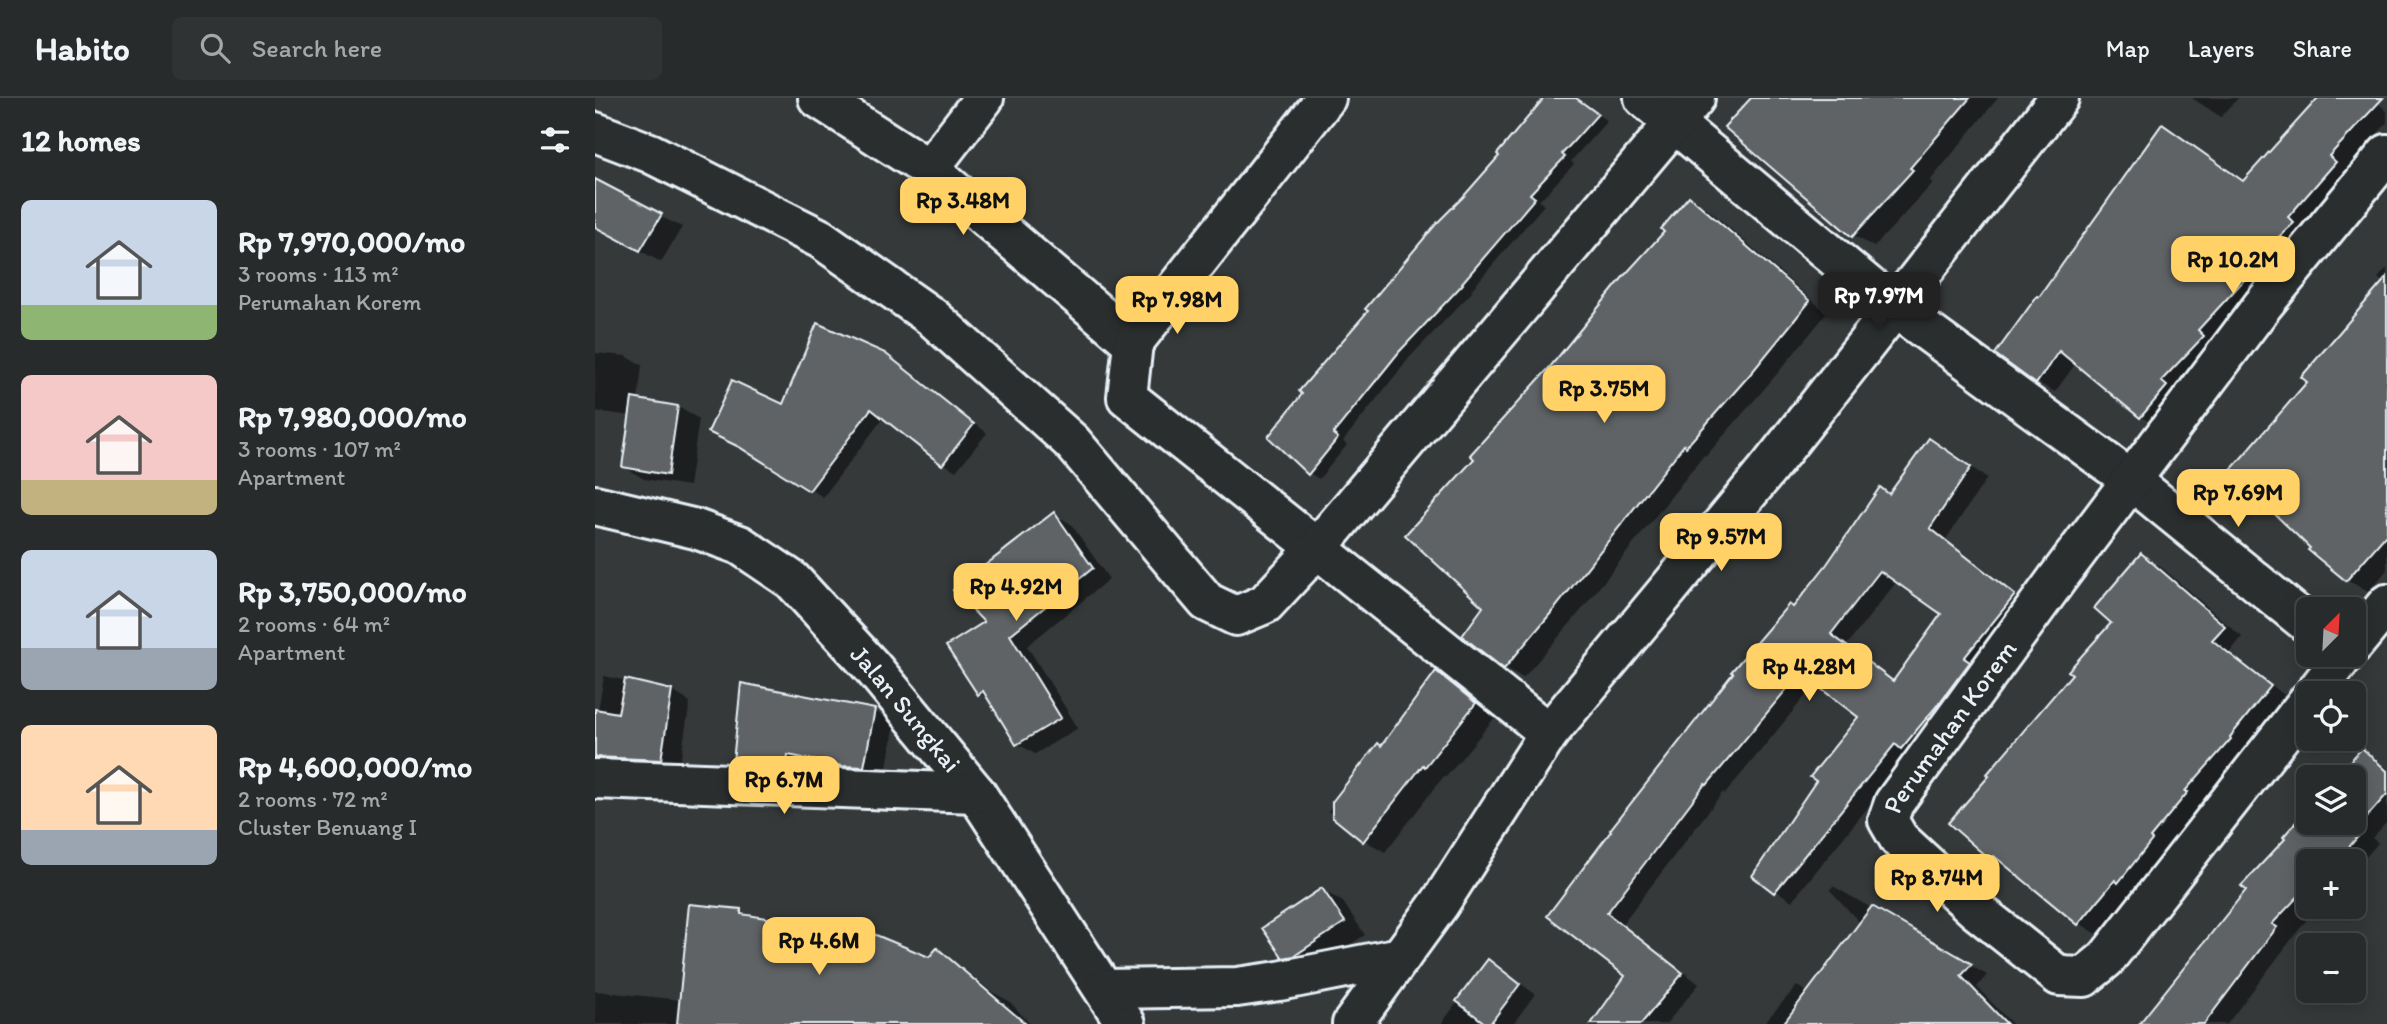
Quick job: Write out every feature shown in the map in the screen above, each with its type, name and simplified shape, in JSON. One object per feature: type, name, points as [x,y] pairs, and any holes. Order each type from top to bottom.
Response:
[{"type":"street","points":[[818,98],[929,169],[1133,343]]},
{"type":"street","points":[[929,169],[984,98]]},
{"type":"street","points":[[1326,98],[1133,343],[1127,397],[1549,733]]},
{"type":"street","points":[[1644,98],[1684,111],[1895,307],[2131,480],[2296,614]]},
{"type":"street","points":[[1352,1024],[1440,903],[1549,733],[1768,469],[2059,98]]},
{"type":"street","points":[[595,132],[650,153],[821,239],[932,317],[1072,442],[1207,602],[1236,616],[1265,604],[1317,548],[1684,111]]},
{"type":"street","name":"Perumahan Korem","points":[[2296,716],[2106,959],[2084,977],[2059,976],[1976,910],[1899,839],[1888,820],[1895,803],[2131,480],[2263,305],[2387,154]]},
{"type":"street","name":"Jalan Sungkai","points":[[595,505],[696,529],[740,545],[792,580],[872,667],[975,793],[1126,1024]]},
{"type":"street","points":[[2366,629],[2387,604]]},
{"type":"street","points":[[2324,681],[2335,667]]},
{"type":"street","points":[[595,779],[975,793]]},
{"type":"street","points":[[1104,989],[1237,987],[1401,957]]},
{"type":"building","points":[[1544,98],[1576,98],[1598,114],[1562,154],[1565,157],[1530,194],[1535,198],[1463,284],[1399,352],[1333,434],[1338,438],[1308,475],[1268,437],[1302,394],[1299,391],[1368,311],[1365,309],[1436,224],[1499,156],[1497,154]]},
{"type":"building","points":[[1751,98],[1970,98],[1910,168],[1913,170],[1852,237],[1724,127]]},
{"type":"building","points":[[2318,98],[2383,98],[2329,156],[2336,162],[2288,217],[2294,223],[2239,274],[2245,279],[2198,330],[2204,336],[2161,381],[2167,386],[2140,418],[2059,351],[2036,384],[1995,354],[2037,296],[2039,297],[2162,124],[2243,181]]},
{"type":"building","points":[[595,179],[662,214],[640,251],[595,227]]},
{"type":"building","points":[[1689,196],[1810,301],[1753,371],[1686,447],[1684,445],[1504,669],[1462,636],[1483,607],[1405,535],[1474,459],[1470,455],[1550,367],[1623,277],[1664,232],[1661,229]]},
{"type":"building","points":[[2387,277],[2387,534],[2346,581],[2308,550],[2310,548],[2230,471],[2307,382],[2301,377]]},
{"type":"building","points":[[817,323],[885,353],[974,424],[942,465],[871,409],[809,491],[739,447],[708,432],[732,380],[783,404]]},
{"type":"building","points":[[632,398],[678,406],[668,475],[622,467]]},
{"type":"building","points":[[1929,438],[1971,467],[1930,528],[2015,595],[1964,658],[1970,662],[1940,702],[1901,749],[1895,744],[1774,893],[1752,876],[1816,781],[1810,777],[1858,717],[1800,673],[1707,785],[1705,784],[1607,913],[1683,973],[1641,1024],[1591,1024],[1625,976],[1547,916],[1610,830],[1733,673],[1731,672],[1789,604],[1793,607],[1827,564],[1880,487],[1889,494]],"holes":[[[1880,571],[1941,614],[1893,681],[1831,634]]]},
{"type":"building","points":[[1054,512],[1093,568],[1010,635],[1061,718],[1016,745],[983,691],[978,695],[946,646],[984,622],[953,590]]},
{"type":"building","points":[[2141,553],[2225,626],[2212,640],[2271,686],[2231,739],[2185,791],[2188,792],[2118,883],[2115,880],[2078,925],[1994,856],[1990,860],[1948,823],[2072,674],[2068,671],[2111,623],[2094,608]]},
{"type":"building","points":[[1436,671],[1476,703],[1363,842],[1332,817],[1332,802],[1378,743],[1381,746]]},
{"type":"building","points":[[625,679],[672,690],[661,760],[595,757],[595,709],[618,713]]},
{"type":"building","points":[[741,683],[875,709],[864,767],[842,766],[788,755],[787,764],[733,762]]},
{"type":"building","points":[[2359,751],[2365,751],[2387,771],[2387,794],[2366,818],[2366,765],[2347,765]]},
{"type":"building","points":[[2296,822],[2296,835],[2359,835],[2347,849],[2296,849],[2296,899],[2272,924],[2277,927],[2204,1024],[2139,1024],[2246,890],[2241,886],[2285,839],[2283,837]]},
{"type":"building","points":[[1322,888],[1345,922],[1294,956],[1283,958],[1262,928]]},
{"type":"building","points":[[689,904],[741,909],[741,914],[836,929],[840,920],[929,957],[937,948],[1026,1024],[677,1024]]},
{"type":"building","points":[[1872,906],[1972,964],[1961,976],[2007,1024],[1783,1024]]},
{"type":"building","points":[[1488,959],[1520,984],[1490,1024],[1486,1024],[1456,1001]]}]
